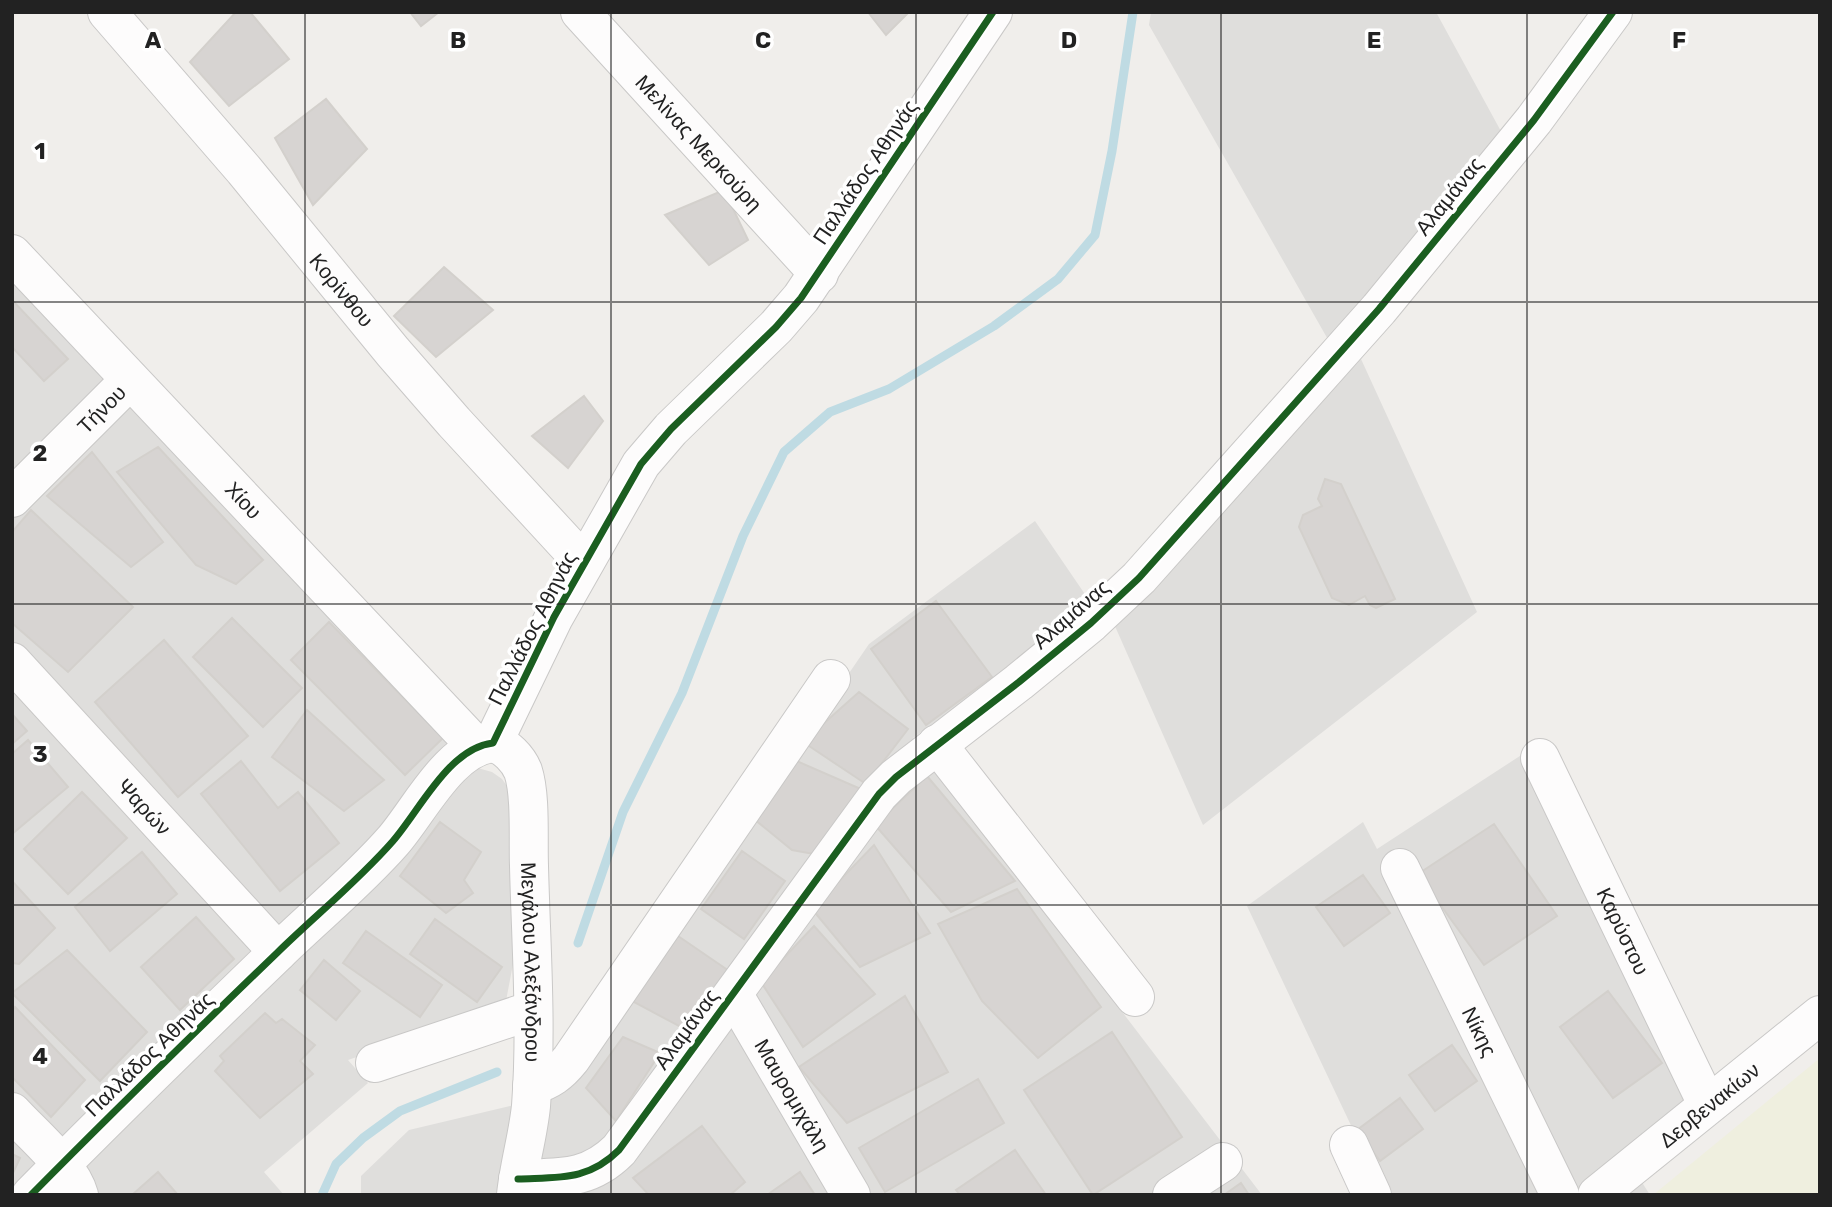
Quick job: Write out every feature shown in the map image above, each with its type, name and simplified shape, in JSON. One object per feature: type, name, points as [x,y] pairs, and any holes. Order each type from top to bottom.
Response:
[{"type":"street","name":"Κορίνθου","points":[[107,12],[244,170],[402,362],[584,563]]},
{"type":"street","name":"Μελίνας Μερκούρη","points":[[580,12],[819,274]]},
{"type":"street","name":"Αλαμάνας","points":[[517,1187],[590,1171],[620,1150],[879,794],[896,777],[1091,623],[1139,578],[1379,309],[1534,120],[1613,12]]},
{"type":"street","name":"Παλλάδος Αθηνάς","points":[[31,1195],[70,1180],[278,952],[370,866],[450,767],[485,745],[641,464],[671,429],[776,327],[819,274],[985,16]]},
{"type":"street","name":"Χίου","points":[[12,254],[130,380],[485,745]]},
{"type":"street","name":"Τήνου","points":[[12,498],[130,380]]},
{"type":"street","name":"Ψαρών","points":[[12,662],[278,952]]},
{"type":"street","points":[[532,1086],[550,1080],[571,1059],[831,679]]},
{"type":"street","points":[[937,744],[1135,997]]},
{"type":"street","name":"Μεγάλου Αλεξάνδρου","points":[[485,745],[503,747],[517,760],[526,784],[533,1010],[532,1086],[517,1187]]},
{"type":"street","name":"Καρύστου","points":[[1540,758],[1707,1104]]},
{"type":"street","name":"Νίκης","points":[[1400,867],[1560,1195]]},
{"type":"street","name":"Μαυρομιχάλη","points":[[734,995],[851,1195]]},
{"type":"street","points":[[374,1063],[533,1010]]},
{"type":"street","name":"Δερβενακίων","points":[[1597,1195],[1820,1015]]},
{"type":"street","points":[[12,1112],[70,1180]]},
{"type":"street","points":[[1349,1145],[1373,1195]]},
{"type":"street","points":[[1172,1195],[1223,1162]]},
{"type":"shaded area","points":[[1151,12],[1436,12],[1503,135],[1330,343],[1149,25]]},
{"type":"shaded area","points":[[12,274],[474,767],[492,772],[502,779],[509,789],[513,964],[505,1006],[348,1060],[368,1083],[264,1172],[284,1195],[12,1195]]},
{"type":"shaded area","points":[[1361,359],[1477,612],[1203,825],[1114,624]]},
{"type":"shaded area","points":[[1035,521],[1093,606],[913,738],[1262,1195],[361,1195],[361,1176],[409,1130],[561,1094],[869,644]]},
{"type":"shaded area","points":[[1526,752],[1691,1100],[1624,1154],[1650,1195],[1384,1195],[1247,906],[1363,822],[1377,849]]},
{"type":"green space","points":[[1820,1058],[1820,1195],[1653,1195]]},
{"type":"building","points":[[236,12],[250,12],[289,59],[229,106],[190,62]]},
{"type":"building","points":[[410,12],[439,12],[421,26]]},
{"type":"building","points":[[868,12],[909,12],[886,35]]},
{"type":"building","points":[[326,99],[367,149],[313,205],[275,138]]},
{"type":"building","points":[[724,190],[748,240],[709,265],[665,215]]},
{"type":"building","points":[[444,267],[493,310],[436,357],[394,316]]},
{"type":"building","points":[[12,300],[68,359],[44,381],[12,347]]},
{"type":"building","points":[[584,396],[603,421],[568,468],[532,436]]},
{"type":"building","points":[[158,447],[263,560],[236,584],[196,565],[117,472]]},
{"type":"building","points":[[92,452],[163,542],[131,567],[47,496]]},
{"type":"building","points":[[1325,479],[1341,484],[1395,599],[1376,608],[1370,605],[1365,596],[1349,605],[1332,598],[1299,527],[1303,515],[1322,506],[1318,499]]},
{"type":"building","points":[[31,510],[133,607],[68,672],[12,623],[12,532]]},
{"type":"building","points":[[936,601],[992,677],[926,725],[871,649]]},
{"type":"building","points":[[232,618],[302,688],[263,727],[193,657]]},
{"type":"building","points":[[329,622],[443,738],[405,775],[291,660]]},
{"type":"building","points":[[164,640],[248,736],[178,797],[95,702]]},
{"type":"building","points":[[859,692],[908,729],[866,784],[803,742]]},
{"type":"building","points":[[307,710],[384,780],[344,811],[272,757]]},
{"type":"building","points":[[12,714],[27,731],[12,744]]},
{"type":"building","points":[[28,740],[68,787],[12,834],[12,754]]},
{"type":"building","points":[[792,759],[863,790],[819,855],[792,850],[754,819]]},
{"type":"building","points":[[241,761],[278,808],[298,792],[339,843],[280,891],[201,794]]},
{"type":"building","points":[[927,776],[1015,881],[951,912],[875,825]]},
{"type":"building","points":[[82,792],[127,838],[68,894],[24,849]]},
{"type":"building","points":[[440,822],[481,852],[464,880],[473,893],[446,913],[400,876]]},
{"type":"building","points":[[1494,824],[1557,916],[1484,965],[1418,874]]},
{"type":"building","points":[[874,845],[930,933],[860,967],[812,909]]},
{"type":"building","points":[[742,851],[785,881],[744,939],[701,909]]},
{"type":"building","points":[[142,852],[177,894],[110,951],[75,907]]},
{"type":"building","points":[[1363,875],[1390,913],[1344,946],[1316,907]]},
{"type":"building","points":[[12,881],[55,928],[19,964],[12,963]]},
{"type":"building","points":[[1017,889],[1101,1007],[1038,1058],[982,1001],[938,924]]},
{"type":"building","points":[[196,917],[234,959],[180,1010],[141,967]]},
{"type":"building","points":[[435,919],[502,967],[477,1002],[410,954]]},
{"type":"building","points":[[814,926],[875,994],[803,1047],[761,982]]},
{"type":"building","points":[[366,931],[442,985],[420,1017],[343,963]]},
{"type":"building","points":[[678,936],[732,973],[696,1035],[632,1001]]},
{"type":"building","points":[[67,950],[147,1032],[100,1081],[12,993]]},
{"type":"building","points":[[324,960],[360,991],[336,1020],[300,990]]},
{"type":"building","points":[[1608,991],[1662,1063],[1613,1098],[1560,1027]]},
{"type":"building","points":[[905,996],[948,1072],[847,1123],[799,1067]]},
{"type":"building","points":[[15,1007],[85,1080],[51,1117],[12,1077],[12,1011]]},
{"type":"building","points":[[265,1013],[276,1023],[282,1019],[315,1045],[300,1061],[313,1074],[260,1118],[215,1071],[224,1061],[220,1056]]},
{"type":"building","points":[[1112,1032],[1182,1137],[1093,1195],[1024,1090]]},
{"type":"building","points":[[623,1037],[660,1053],[616,1121],[586,1088]]},
{"type":"building","points":[[1452,1045],[1477,1081],[1435,1111],[1409,1075]]},
{"type":"building","points":[[978,1079],[1004,1123],[885,1192],[859,1148]]},
{"type":"building","points":[[1400,1098],[1423,1129],[1380,1161],[1357,1130]]},
{"type":"building","points":[[702,1126],[745,1182],[730,1195],[649,1195],[633,1178]]},
{"type":"building","points":[[1015,1150],[1046,1195],[960,1195],[956,1190]]},
{"type":"building","points":[[12,1154],[20,1158],[12,1175]]},
{"type":"building","points":[[158,1172],[178,1195],[132,1195]]},
{"type":"building","points":[[800,1172],[815,1195],[767,1195]]},
{"type":"building","points":[[1241,1183],[1249,1195],[1224,1195]]},
{"type":"waterway","points":[[578,943],[623,812],[682,693],[743,536],[784,452],[830,412],[889,389],[994,326],[1058,279],[1095,235],[1112,151],[1133,12]]},
{"type":"waterway","points":[[322,1195],[336,1164],[363,1138],[400,1111],[497,1072]]},
{"type":"cycle path","points":[[31,1195],[292,938],[366,870],[393,841],[449,768],[477,747],[493,743],[554,617],[641,464],[671,429],[776,327],[801,298],[993,12]]},
{"type":"cycle path","points":[[518,1179],[560,1177],[584,1172],[596,1167],[619,1150],[879,794],[896,777],[1091,623],[1139,578],[1379,309],[1534,120],[1613,12]]}]
